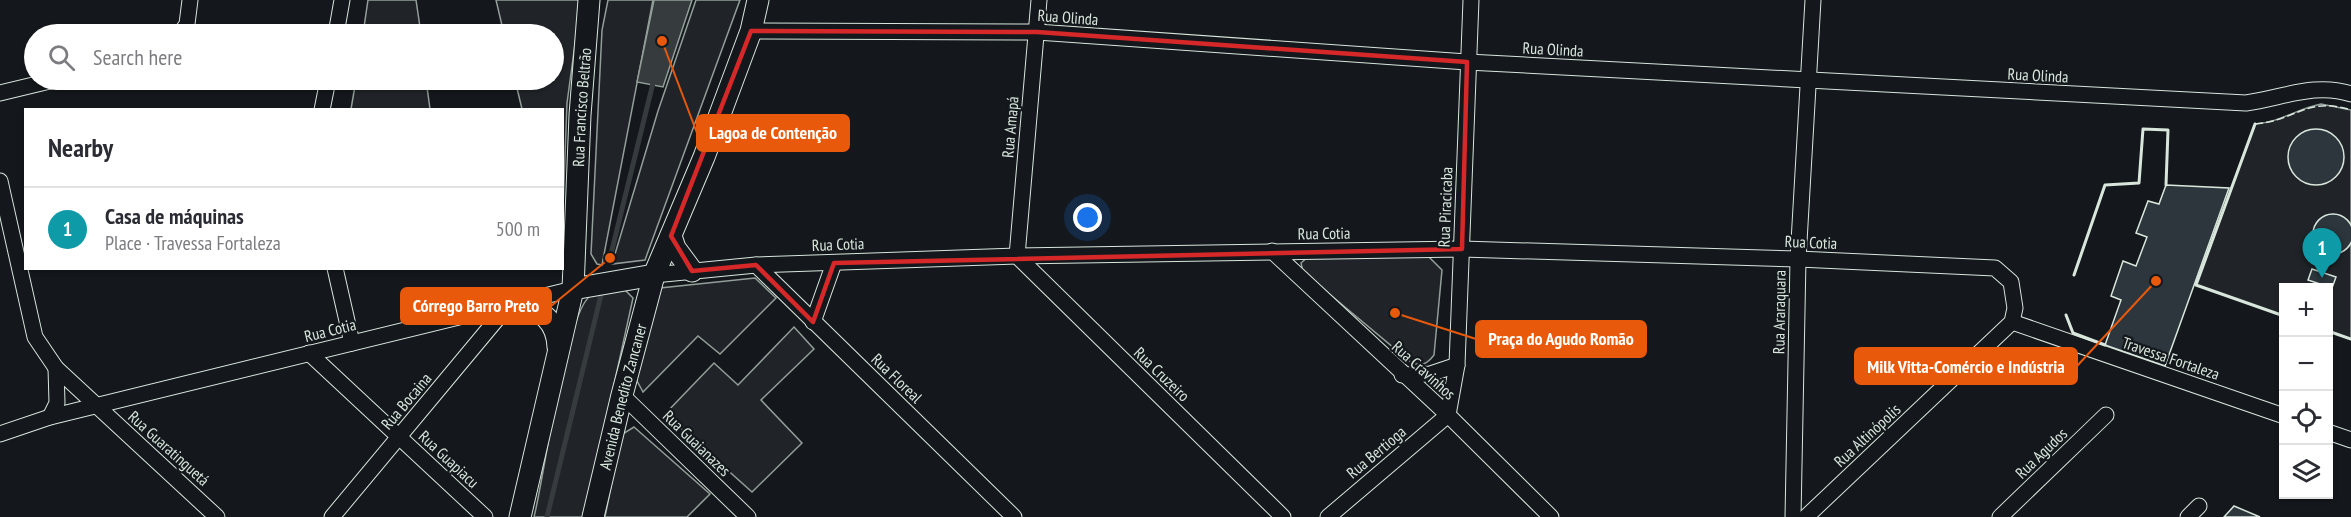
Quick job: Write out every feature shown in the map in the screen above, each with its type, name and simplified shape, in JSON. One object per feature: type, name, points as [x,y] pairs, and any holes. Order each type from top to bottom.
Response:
[{"type":"main road","name":"Rua Francisco Beltrão","points":[[573,289],[580,115],[589,0]]},
{"type":"main road","name":"Avenida Benedito Zancaner","points":[[593,517],[654,275],[704,157],[751,31],[758,0]]},
{"type":"main road","points":[[671,236],[675,248],[692,271]]},
{"type":"main road","points":[[520,517],[573,289],[654,275]]},
{"type":"main road","points":[[512,305],[532,307],[543,314],[558,337],[558,350]]},
{"type":"street","points":[[187,24],[190,0]]},
{"type":"street","points":[[338,24],[342,0]]},
{"type":"street","name":"Rua Amapá","points":[[1017,256],[1039,0]]},
{"type":"street","name":"Rua Piracicaba","points":[[1448,415],[1457,365],[1471,0]]},
{"type":"street","name":"Rua Araraquara","points":[[1793,517],[1798,259],[1813,0]]},
{"type":"street","name":"Rua Olinda","points":[[751,31],[1036,32],[1467,62],[2246,104],[2273,100],[2311,88],[2351,94]]},
{"type":"street","points":[[0,93],[24,87]]},
{"type":"street","points":[[322,108],[326,90]]},
{"type":"street","name":"Rua Guaratinguetá","points":[[0,181],[21,250],[24,269]]},
{"type":"street","name":"Rua Cotia","points":[[654,275],[756,265],[1017,256],[1272,251],[1462,249],[1798,259],[1995,268],[2011,282],[2015,308],[2012,322]]},
{"type":"street","points":[[0,255],[21,250]]},
{"type":"street","name":"Rua Cravinhos","points":[[1272,251],[1402,375],[1448,415],[1551,517]]},
{"type":"street","name":"Rua Cruzeiro","points":[[1017,256],[1282,517]]},
{"type":"street","points":[[813,322],[834,263]]},
{"type":"street","name":"Rua Floreal","points":[[756,265],[1014,517]]},
{"type":"street","name":"Rua Guaratinguetá","points":[[24,270],[35,338],[56,368],[218,517]]},
{"type":"street","points":[[334,270],[352,343]]},
{"type":"street","name":"Rua Cotia","points":[[0,434],[50,417],[573,289]]},
{"type":"street","name":"Rua Bocaina","points":[[332,517],[512,305]]},
{"type":"street","name":"Travessa Fortaleza","points":[[2012,322],[2279,415]]},
{"type":"street","name":"Rua Altinópolis","points":[[1806,517],[2012,322]]},
{"type":"street","name":"Rua Guapiacu","points":[[309,353],[485,517]]},
{"type":"street","points":[[1402,375],[1430,374],[1457,365]]},
{"type":"street","points":[[50,417],[58,396],[56,368]]},
{"type":"street","name":"Rua Guaianazes","points":[[622,395],[747,517]]},
{"type":"street","name":"Rua Bertioga","points":[[1328,517],[1448,415]]},
{"type":"street","name":"Rua Agudos","points":[[2000,517],[2106,415]]},
{"type":"street","points":[[2333,434],[2351,440]]},
{"type":"highlighted area","points":[[751,31],[1037,32],[1467,62],[1462,249],[834,263],[813,322],[756,265],[692,271],[671,236]]},
{"type":"shaded area","points":[[368,0],[416,0],[420,24],[364,24]]},
{"type":"shaded area","points":[[496,0],[581,0],[567,103],[564,182],[564,108],[522,108],[517,90],[564,90],[564,24],[502,24]]},
{"type":"shaded area","points":[[608,0],[653,0],[602,265],[597,264],[591,254],[602,30]]},
{"type":"shaded area","points":[[654,0],[692,0],[663,87],[637,82]]},
{"type":"shaded area","points":[[696,0],[740,0],[645,260],[612,264],[658,111]]},
{"type":"shaded area","points":[[354,90],[427,90],[430,108],[351,108]]},
{"type":"shaded area","points":[[2321,104],[2351,110],[2351,339],[2333,332],[2333,283],[2279,283],[2279,315],[2196,285],[2255,124],[2273,121]]},
{"type":"shaded area","points":[[1427,255],[1442,270],[1434,355],[1422,364],[1412,363],[1303,272],[1301,263],[1308,257]]},
{"type":"shaded area","points":[[755,278],[776,298],[720,354],[698,336],[643,392],[636,379],[660,288]]},
{"type":"shaded area","points":[[623,288],[633,298],[585,517],[534,517],[556,398],[581,308],[594,293]]},
{"type":"shaded area","points":[[794,327],[814,349],[761,400],[802,443],[752,492],[665,414],[714,363],[738,385]]},
{"type":"shaded area","points":[[634,427],[710,494],[687,517],[605,517],[621,435]]},
{"type":"building","points":[[2316,129],[2331,134],[2339,142],[2344,157],[2339,172],[2331,180],[2316,185],[2301,180],[2293,172],[2288,157],[2293,142],[2301,134]]},
{"type":"building","points":[[2166,185],[2229,188],[2165,366],[2105,345],[2121,300],[2111,296],[2123,261],[2136,266],[2147,237],[2136,233],[2148,201],[2159,204]]},
{"type":"building","points":[[2325,215],[2341,215],[2352,226],[2352,242],[2341,253],[2325,253],[2314,242],[2314,226]]},
{"type":"building","points":[[2312,269],[2336,277],[2333,285],[2333,283],[2317,283],[2308,280]]},
{"type":"building","points":[[2234,506],[2260,517],[2224,517]]},
{"type":"waterway","points":[[610,258],[654,79]]},
{"type":"waterway","points":[[547,517],[601,295]]},
{"type":"fence","points":[[2255,124],[2281,119],[2312,107],[2336,106],[2351,110]]},
{"type":"wall","points":[[2255,124],[2196,285],[2279,314]]},
{"type":"wall","points":[[2074,275],[2105,185],[2139,183],[2143,129],[2168,130],[2166,185]]},
{"type":"wall","points":[[2066,315],[2073,333],[2105,345]]},
{"type":"wall","points":[[2333,333],[2351,339]]},
{"type":"place","name":"Lagoa de Contenção","points":[[662,41]]},
{"type":"place","name":"Córrego Barro Preto","points":[[610,258]]},
{"type":"place","name":"Casa de máquinas","points":[[2322,278]]},
{"type":"place","name":"Milk Vitta-Comércio e Indústria","points":[[2156,281]]},
{"type":"place","name":"Praça do Agudo Romão","points":[[1395,313]]}]
